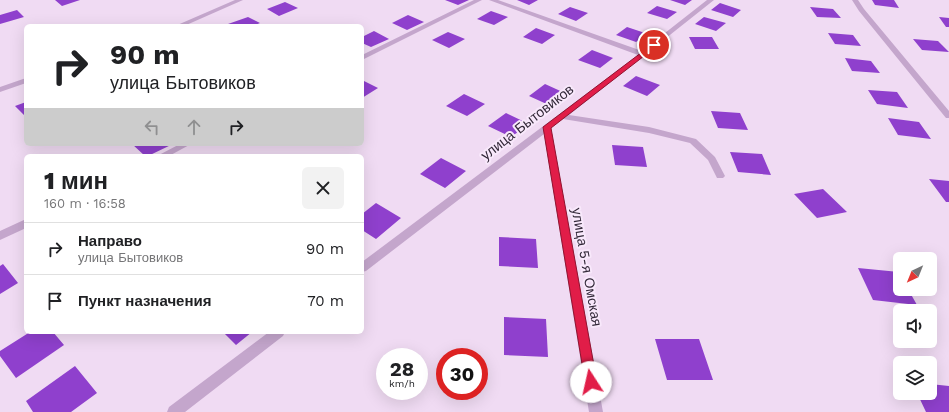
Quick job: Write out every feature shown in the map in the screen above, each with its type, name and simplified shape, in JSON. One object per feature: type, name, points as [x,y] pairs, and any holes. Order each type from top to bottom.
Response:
[{"type":"street","points":[[183,24],[240,0]]},
{"type":"street","points":[[364,57],[479,0]]},
{"type":"street","points":[[492,0],[643,54]]},
{"type":"street","name":"улица Бытовиков","points":[[364,266],[643,54],[711,0]]},
{"type":"street","points":[[855,0],[861,10],[949,116]]},
{"type":"street","points":[[0,90],[24,81]]},
{"type":"street","points":[[561,116],[649,130],[693,141],[712,159],[720,176]]},
{"type":"street","name":"улица 5-я Омская","points":[[547,127],[596,412]]},
{"type":"street","points":[[166,154],[183,146]]},
{"type":"street","points":[[0,236],[24,224]]},
{"type":"street","points":[[174,412],[276,334]]},
{"type":"building","points":[[55,0],[80,0],[62,6]]},
{"type":"building","points":[[445,0],[469,0],[458,5]]},
{"type":"building","points":[[517,0],[538,0],[529,5]]},
{"type":"building","points":[[670,0],[692,0],[685,5]]},
{"type":"building","points":[[872,0],[894,0],[899,8],[875,5]]},
{"type":"building","points":[[285,2],[298,8],[279,16],[267,9]]},
{"type":"building","points":[[720,3],[741,10],[733,17],[711,10]]},
{"type":"building","points":[[657,6],[677,12],[667,19],[647,13]]},
{"type":"building","points":[[570,7],[588,13],[576,21],[558,14]]},
{"type":"building","points":[[810,7],[833,9],[841,18],[817,17]]},
{"type":"building","points":[[17,10],[24,17],[0,24],[0,15]]},
{"type":"building","points":[[491,11],[508,17],[494,25],[477,19]]},
{"type":"building","points":[[408,15],[424,22],[407,30],[392,23]]},
{"type":"building","points":[[248,17],[260,23],[258,24],[228,24]]},
{"type":"building","points":[[704,17],[726,23],[716,31],[695,24]]},
{"type":"building","points":[[939,17],[949,18],[949,27],[946,27]]},
{"type":"building","points":[[627,27],[648,34],[636,42],[616,35]]},
{"type":"building","points":[[536,28],[555,35],[542,44],[523,37]]},
{"type":"building","points":[[374,31],[389,39],[371,47],[364,44],[364,36]]},
{"type":"building","points":[[448,32],[465,39],[449,48],[432,40]]},
{"type":"building","points":[[828,33],[853,35],[861,46],[835,44]]},
{"type":"building","points":[[689,37],[712,37],[719,49],[695,49]]},
{"type":"building","points":[[913,39],[938,41],[949,52],[922,50]]},
{"type":"building","points":[[592,50],[613,58],[600,68],[578,60]]},
{"type":"building","points":[[845,58],[871,61],[880,73],[852,71]]},
{"type":"building","points":[[636,76],[660,85],[647,96],[623,86]]},
{"type":"building","points":[[364,81],[378,88],[364,97]]},
{"type":"building","points":[[545,84],[567,94],[551,106],[529,96]]},
{"type":"building","points":[[868,90],[897,92],[908,108],[877,104]]},
{"type":"building","points":[[464,94],[485,104],[467,116],[446,106]]},
{"type":"building","points":[[24,103],[24,115],[15,106]]},
{"type":"building","points":[[711,111],[740,113],[748,130],[718,128]]},
{"type":"building","points":[[506,113],[529,124],[511,137],[488,126]]},
{"type":"building","points":[[888,118],[919,122],[931,139],[898,135]]},
{"type":"building","points":[[612,145],[643,147],[647,167],[615,165]]},
{"type":"building","points":[[134,146],[169,146],[152,154],[143,154]]},
{"type":"building","points":[[730,152],[762,154],[771,175],[738,172]]},
{"type":"building","points":[[441,158],[466,171],[445,188],[420,174]]},
{"type":"building","points":[[929,179],[949,181],[949,202],[946,202]]},
{"type":"building","points":[[823,189],[847,212],[817,218],[794,194]]},
{"type":"building","points":[[376,203],[401,218],[376,239],[364,231],[364,212]]},
{"type":"building","points":[[499,237],[536,239],[538,268],[499,266]]},
{"type":"building","points":[[3,264],[18,283],[0,294],[0,266]]},
{"type":"building","points":[[858,268],[893,271],[893,296],[912,296],[916,304],[908,304],[873,300]]},
{"type":"building","points":[[504,317],[546,319],[548,357],[504,355]]},
{"type":"building","points":[[27,334],[55,334],[64,345],[16,378],[0,356],[0,351]]},
{"type":"building","points":[[225,334],[250,334],[236,345]]},
{"type":"building","points":[[655,339],[699,339],[713,380],[667,380]]},
{"type":"building","points":[[75,366],[97,393],[71,412],[33,412],[26,401]]},
{"type":"building","points":[[937,385],[949,386],[949,412],[926,412],[920,400],[937,400]]},
{"type":"route","points":[[591,382],[547,127],[654,45]]}]
